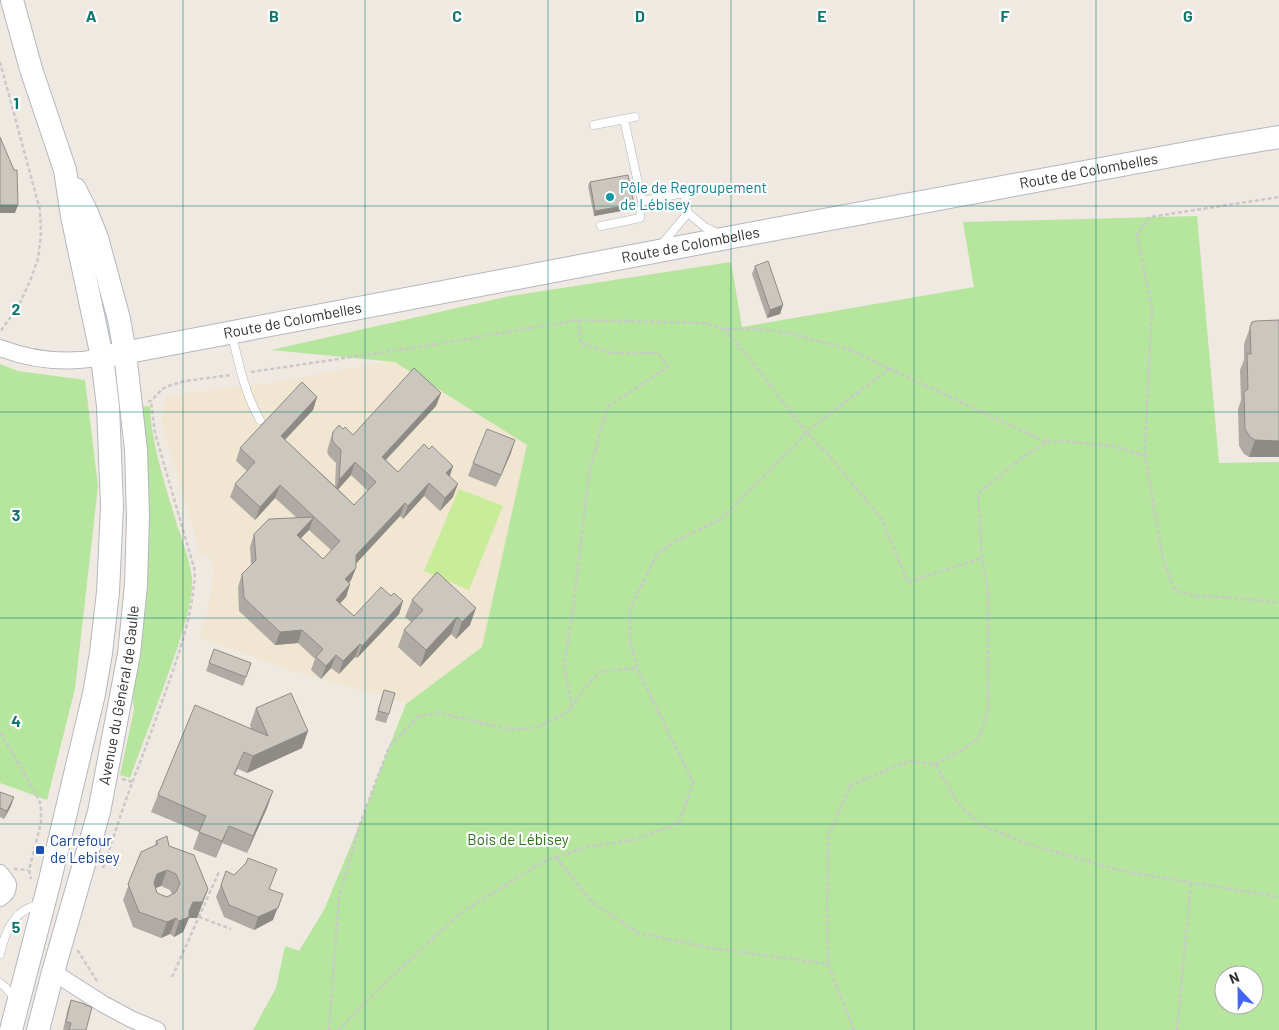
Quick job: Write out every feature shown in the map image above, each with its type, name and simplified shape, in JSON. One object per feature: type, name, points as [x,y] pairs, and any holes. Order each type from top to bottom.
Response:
[{"type":"main road","points":[[12,0],[31,69],[65,170]]},
{"type":"main road","name":"Route de Colombelles","points":[[102,358],[727,238],[1279,137]]},
{"type":"main road","name":"Avenue du Général de Gaulle","points":[[38,1030],[99,812],[129,654],[136,585],[138,516],[136,450],[126,353],[119,319],[97,238],[88,213],[65,170]]},
{"type":"main road","name":"Avenue du Général de Gaulle","points":[[10,1030],[43,905],[94,694],[110,575],[112,506],[108,406],[102,358],[72,216],[65,170]]},
{"type":"street","points":[[0,348],[25,357],[60,362],[102,358]]},
{"type":"street","points":[[0,873],[8,884],[6,894],[0,898]]},
{"type":"street","points":[[53,972],[103,1004],[155,1029]]},
{"type":"lane","points":[[594,125],[636,117]]},
{"type":"lane","points":[[601,226],[640,218],[642,201],[624,119]]},
{"type":"lane","points":[[642,201],[684,193],[688,213],[705,227],[727,238]]},
{"type":"lane","points":[[654,252],[688,213]]},
{"type":"lane","points":[[232,333],[241,374],[252,406],[260,420]]},
{"type":"lane","points":[[0,954],[10,924],[32,906],[43,905]]},
{"type":"lane","points":[[0,983],[18,1001]]},
{"type":"path","points":[[0,62],[40,210],[41,234],[38,259],[30,281],[18,307],[0,332]]},
{"type":"path","points":[[1279,196],[1150,217],[1137,235],[1152,309],[1145,456],[1163,559],[1176,591],[1197,596],[1279,603]]},
{"type":"path","points":[[101,875],[132,782],[152,732],[179,654],[193,600],[195,571],[155,433],[151,401],[162,389],[171,385],[184,381],[410,348],[578,320],[704,323],[723,329],[757,329],[785,332],[848,349],[1046,442],[1064,441],[1114,446],[1145,456]]},
{"type":"path","points":[[572,707],[564,665],[573,610],[589,473],[607,407],[668,367],[658,353],[612,353],[581,343],[578,320]]},
{"type":"path","points":[[723,329],[749,357],[806,432],[826,452],[881,518],[908,582],[982,558]]},
{"type":"path","points":[[338,1030],[459,914],[546,860],[586,847],[637,840],[679,824],[692,782],[637,668],[630,640],[630,609],[657,554],[674,542],[721,519],[806,432],[890,368]]},
{"type":"path","points":[[854,1030],[828,964],[826,916],[828,835],[851,785],[909,761],[935,764],[962,750],[979,738],[988,710],[989,627],[988,591],[982,558],[978,494],[1020,459],[1046,442]]},
{"type":"path","points":[[329,1030],[339,897],[361,821],[389,747],[419,716],[440,713],[512,730],[538,727],[568,712],[599,672],[637,668]]},
{"type":"path","points":[[0,733],[40,802],[41,824],[33,856]]},
{"type":"path","points":[[935,764],[958,803],[981,825],[1035,846],[1122,871],[1279,897]]},
{"type":"path","points":[[119,779],[132,782]]},
{"type":"path","points":[[556,857],[592,902],[638,933],[711,948],[828,964]]},
{"type":"path","points":[[172,978],[219,872]]},
{"type":"path","points":[[1177,1030],[1191,882]]},
{"type":"path","points":[[199,917],[231,930]]},
{"type":"shaded area","points":[[564,334],[503,745],[384,696],[292,671],[199,637],[208,611],[214,569],[208,553],[201,555],[161,420],[167,396],[280,381],[524,337]]},
{"type":"green space","name":"Bois de Lébisey","points":[[1197,216],[1219,463],[1279,462],[1279,1030],[253,1030],[276,988],[285,946],[299,951],[324,910],[406,704],[482,647],[527,445],[395,362],[271,350],[510,296],[731,262],[742,327],[974,287],[963,222]]},
{"type":"green space","points":[[0,364],[18,371],[85,380],[98,486],[75,689],[47,800],[0,783]]},
{"type":"green space","points":[[150,406],[156,452],[185,547],[192,587],[188,613],[178,646],[130,778],[120,775],[134,710],[131,688],[140,407]]},
{"type":"green space","points":[[459,489],[503,506],[469,590],[424,571]]},
{"type":"building","points":[[0,137],[14,170],[17,170],[18,205],[0,205]]},
{"type":"building","name":"Pôle de Regroupement de Lébisey","points":[[628,175],[634,204],[595,211],[590,182]]},
{"type":"building","points":[[768,261],[783,305],[770,310],[755,266]]},
{"type":"building","points":[[1279,320],[1279,441],[1255,440],[1250,437],[1245,429],[1244,392],[1248,389],[1247,354],[1251,354],[1250,327],[1252,322],[1256,321]]},
{"type":"building","points":[[414,368],[441,393],[382,457],[398,472],[424,444],[429,449],[432,446],[453,466],[446,473],[458,484],[445,498],[429,483],[408,506],[405,503],[356,555],[356,568],[345,579],[350,584],[336,600],[354,616],[381,587],[391,596],[394,593],[403,601],[362,646],[360,644],[343,661],[336,655],[326,666],[316,657],[323,649],[302,630],[280,632],[244,598],[242,574],[256,560],[254,534],[269,519],[314,517],[297,535],[323,559],[340,541],[280,485],[260,507],[235,484],[255,462],[240,448],[302,382],[317,397],[281,436],[354,505],[376,482],[355,462],[339,480],[341,450],[332,439],[333,432],[339,425],[343,429],[345,427],[353,435]]},
{"type":"building","points":[[487,429],[515,440],[501,475],[473,463]]},
{"type":"building","points":[[437,572],[476,608],[462,622],[457,617],[426,650],[404,630],[423,610],[412,600]]},
{"type":"building","points":[[214,649],[251,663],[246,677],[209,663]]},
{"type":"building","points":[[384,690],[395,693],[389,714],[378,711]]},
{"type":"building","points":[[291,693],[308,731],[253,756],[244,752],[234,774],[273,791],[253,836],[229,826],[222,841],[199,832],[206,816],[158,795],[195,705],[268,736],[256,708]]},
{"type":"building","points":[[0,792],[14,797],[7,811],[0,808]]},
{"type":"building","points":[[167,836],[169,846],[194,855],[208,889],[202,902],[193,902],[189,911],[189,917],[179,921],[176,918],[167,922],[139,912],[128,884],[141,852],[158,844],[156,841]],"holes":[[[167,870],[176,874],[180,883],[176,892],[167,897],[157,893],[154,883],[157,874]]]},
{"type":"building","points":[[248,858],[277,869],[269,889],[283,894],[278,908],[258,917],[229,905],[221,885],[226,871],[234,875],[246,863]]},
{"type":"building","points":[[71,1000],[92,1007],[86,1030],[69,1030],[71,1023],[66,1022]]},
{"type":"place","name":"Pôle de Regroupement de Lébisey","points":[[610,197]]},
{"type":"place","name":"Carrefour de Lebisey","points":[[40,850]]}]
